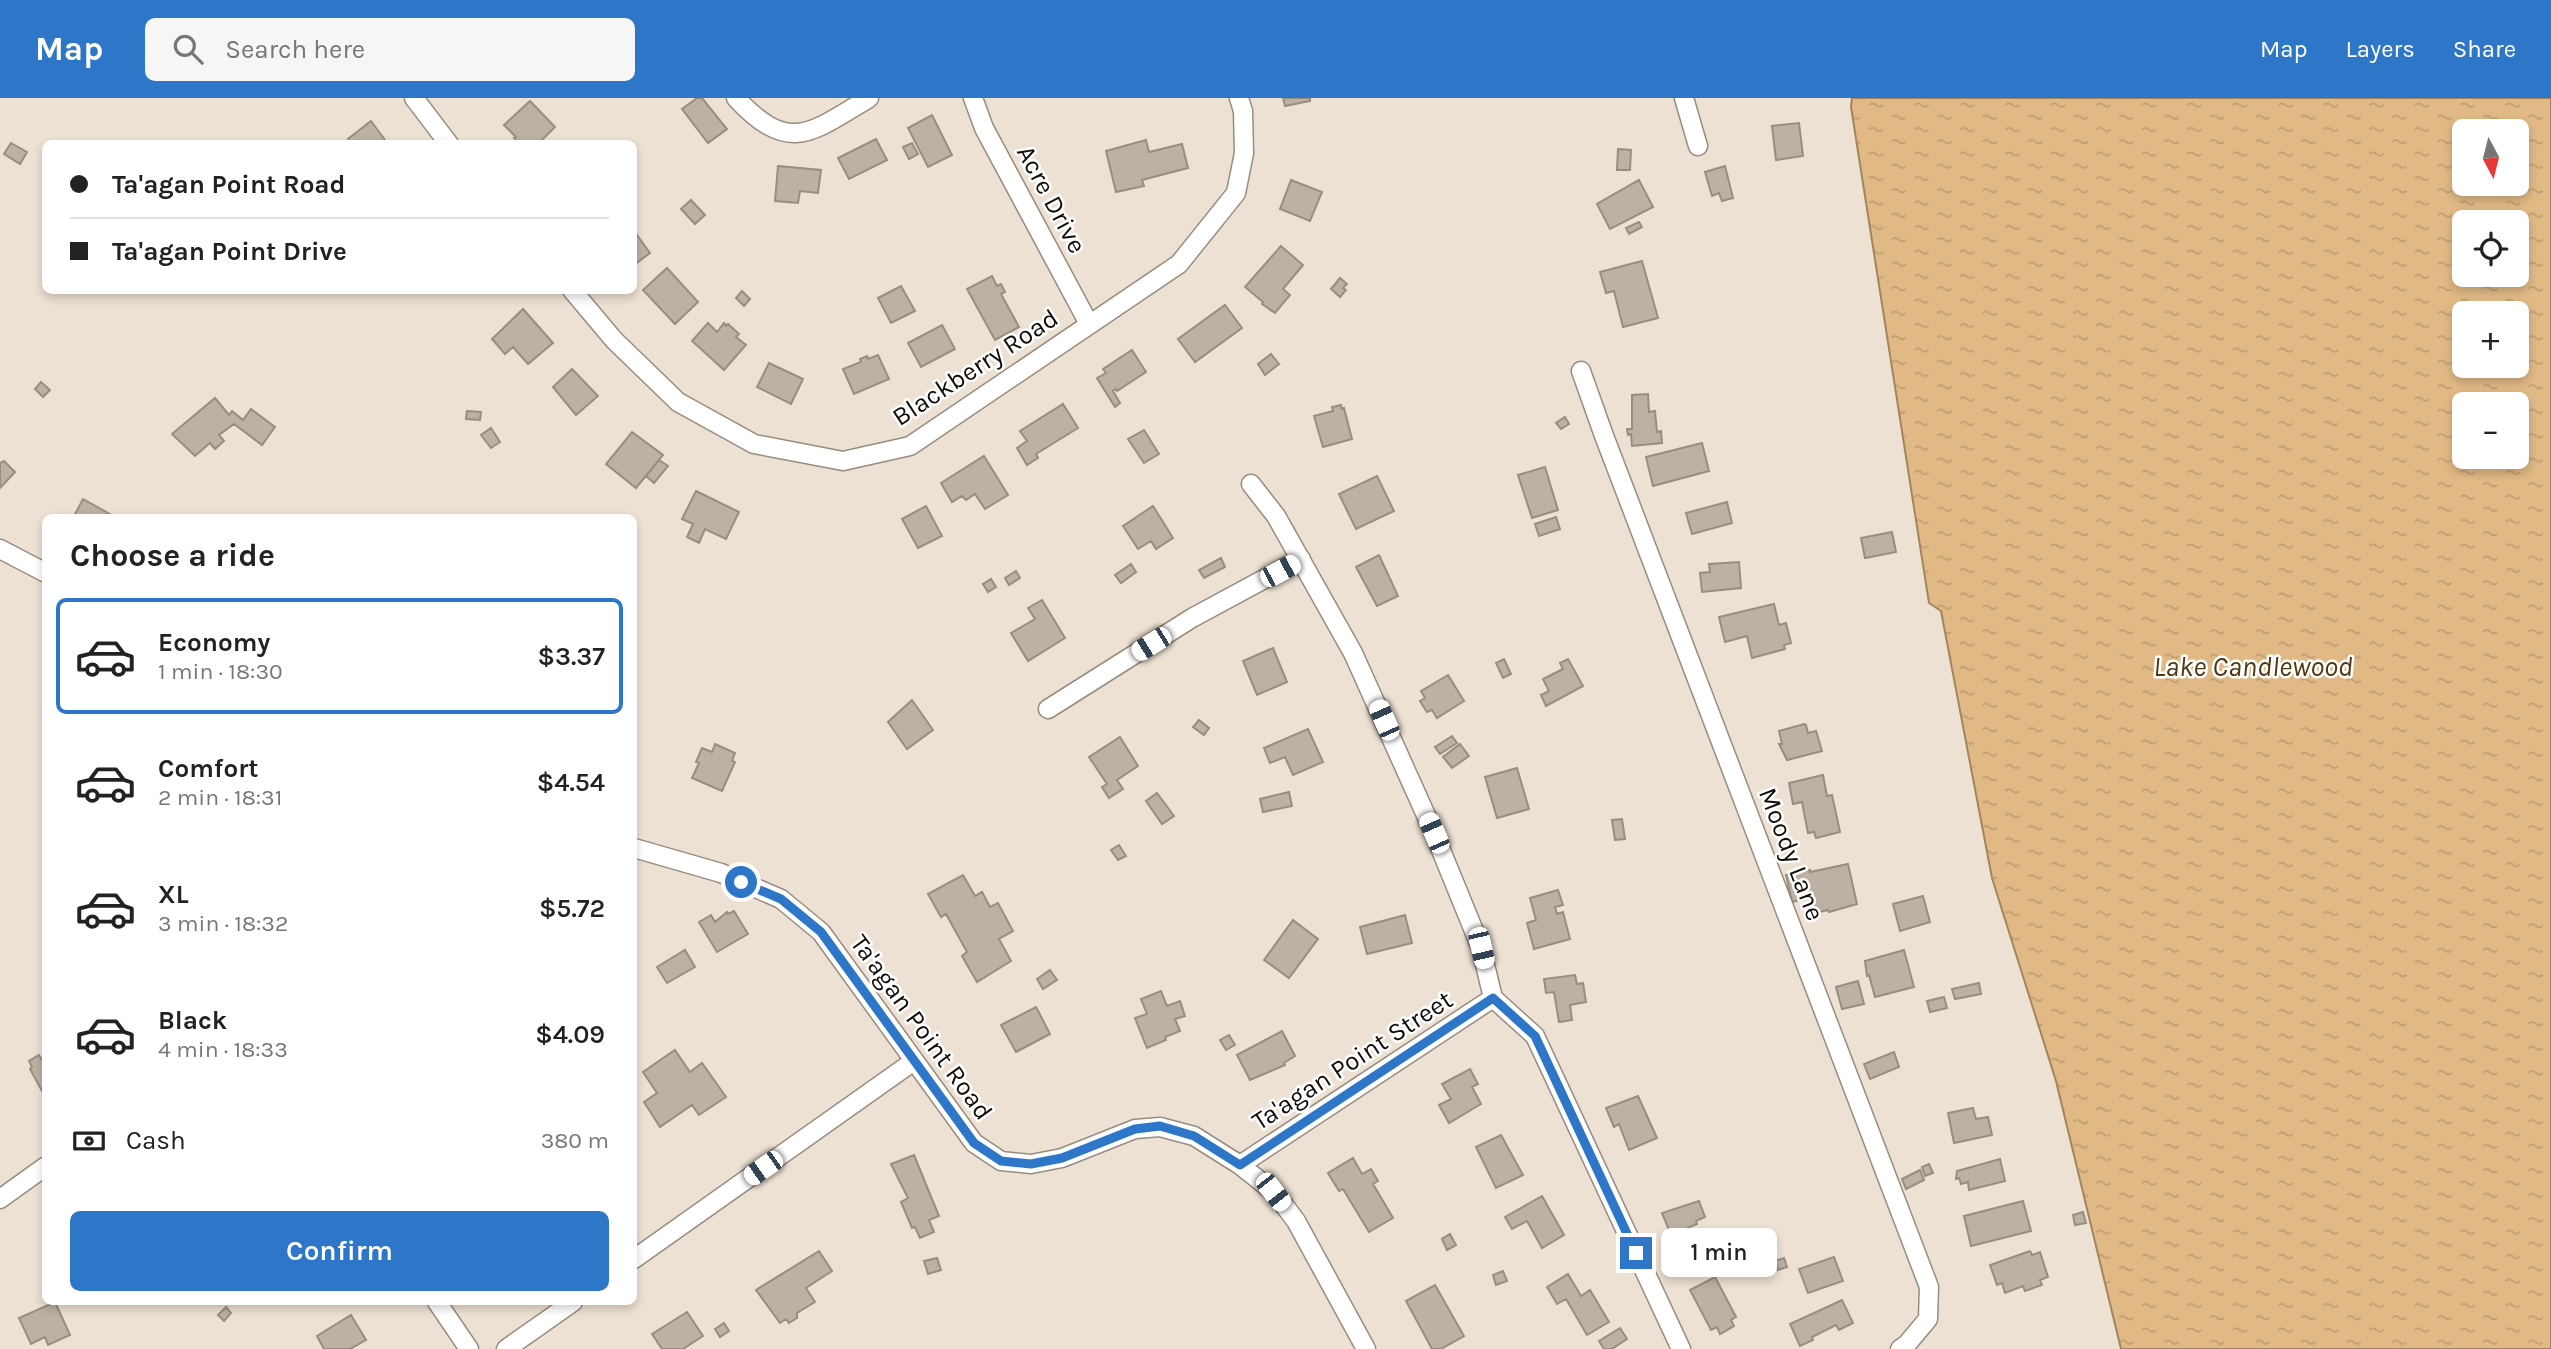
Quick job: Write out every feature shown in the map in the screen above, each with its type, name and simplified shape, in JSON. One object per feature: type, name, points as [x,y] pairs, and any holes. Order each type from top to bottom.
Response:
[{"type":"street","points":[[414,98],[446,140]]},
{"type":"street","points":[[736,98],[756,120],[785,134],[816,129],[869,98]]},
{"type":"street","name":"Acre Drive","points":[[973,98],[984,128],[1089,324]]},
{"type":"street","name":"Blackberry Road","points":[[575,294],[614,340],[678,402],[754,444],[843,461],[910,446],[1179,264],[1236,193],[1244,153],[1243,111],[1239,98]]},
{"type":"street","points":[[1684,98],[1698,146]]},
{"type":"street","name":"Moody Lane","points":[[1581,371],[1602,433],[1929,1287],[1928,1319],[1900,1349]]},
{"type":"street","points":[[1251,484],[1276,516],[1353,653],[1434,833],[1481,948],[1493,998],[1535,1036],[1681,1349]]},
{"type":"street","points":[[0,549],[42,571]]},
{"type":"street","points":[[1048,709],[1192,618],[1301,559]]},
{"type":"street","name":"Ta'agan Point Road","points":[[637,849],[721,873],[781,899],[821,932],[974,1143],[1001,1161],[1031,1164],[1062,1158],[1135,1129],[1160,1126],[1194,1136],[1240,1165],[1273,1192],[1296,1221],[1366,1349]]},
{"type":"street","name":"Ta'agan Point Street","points":[[1240,1165],[1493,998]]},
{"type":"street","points":[[637,1257],[914,1061]]},
{"type":"street","points":[[0,1199],[42,1169]]},
{"type":"street","points":[[439,1305],[469,1349]]},
{"type":"street","points":[[506,1349],[569,1305]]},
{"type":"water","name":"Lake Candlewood","points":[[1852,98],[2551,98],[2551,1349],[2121,1349],[2056,1081],[1992,878],[1941,611],[1929,603],[1851,107]]},
{"type":"building","points":[[697,98],[702,98],[727,129],[708,143],[682,109]]},
{"type":"building","points":[[1283,98],[1310,98],[1310,101],[1285,106]]},
{"type":"building","points":[[530,101],[555,127],[542,140],[515,140],[516,137],[504,125]]},
{"type":"building","points":[[932,115],[952,155],[928,167],[908,128]]},
{"type":"building","points":[[371,121],[385,140],[349,140]]},
{"type":"building","points":[[1799,123],[1803,156],[1776,160],[1772,126]]},
{"type":"building","points":[[876,139],[887,160],[849,179],[838,158]]},
{"type":"building","points":[[1146,140],[1149,152],[1182,144],[1188,168],[1142,180],[1144,186],[1116,192],[1106,151]]},
{"type":"building","points":[[11,143],[27,152],[20,164],[4,154]]},
{"type":"building","points":[[912,143],[918,154],[909,159],[903,147]]},
{"type":"building","points":[[1618,149],[1631,150],[1630,170],[1617,170]]},
{"type":"building","points":[[778,166],[821,170],[818,193],[800,191],[798,203],[775,201]]},
{"type":"building","points":[[1725,166],[1733,198],[1722,201],[1719,193],[1712,196],[1705,172]]},
{"type":"building","points":[[1291,180],[1322,192],[1310,221],[1280,209]]},
{"type":"building","points":[[1639,180],[1653,207],[1610,229],[1597,204]]},
{"type":"building","points":[[691,200],[705,215],[695,224],[681,209]]},
{"type":"building","points":[[1639,222],[1642,227],[1629,234],[1626,228]]},
{"type":"building","points":[[637,235],[650,253],[637,263]]},
{"type":"building","points":[[1281,246],[1303,265],[1283,289],[1290,295],[1275,313],[1245,287]]},
{"type":"building","points":[[1642,261],[1658,318],[1623,327],[1614,291],[1606,293],[1600,272]]},
{"type":"building","points":[[667,268],[698,302],[675,324],[643,290]]},
{"type":"building","points":[[992,276],[997,286],[1001,284],[1005,292],[1001,294],[1019,327],[995,340],[967,289]]},
{"type":"building","points":[[1340,278],[1347,284],[1340,297],[1331,289]]},
{"type":"building","points":[[901,286],[915,311],[891,323],[878,298]]},
{"type":"building","points":[[742,291],[750,299],[744,306],[736,298]]},
{"type":"building","points":[[1225,305],[1242,328],[1195,362],[1178,339]]},
{"type":"building","points":[[523,309],[553,343],[528,364],[513,347],[505,354],[492,339]]},
{"type":"building","points":[[708,323],[717,332],[724,323],[726,326],[728,324],[739,334],[736,337],[746,345],[724,370],[692,341]]},
{"type":"building","points":[[942,325],[955,349],[921,367],[908,343]]},
{"type":"building","points":[[1132,350],[1146,372],[1113,391],[1120,403],[1115,407],[1097,378],[1106,373],[1103,369]]},
{"type":"building","points":[[1271,354],[1279,364],[1265,375],[1258,364]]},
{"type":"building","points":[[878,355],[889,379],[854,394],[843,369],[861,362],[860,359],[867,356],[868,359]]},
{"type":"building","points":[[769,363],[803,379],[791,404],[757,387]]},
{"type":"building","points":[[572,369],[598,396],[576,415],[553,387]]},
{"type":"building","points":[[41,382],[50,390],[43,397],[35,389]]},
{"type":"building","points":[[1648,394],[1649,412],[1655,411],[1657,432],[1661,431],[1662,443],[1632,446],[1631,434],[1628,435],[1627,429],[1632,429],[1632,395]]},
{"type":"building","points":[[215,398],[229,415],[232,411],[243,420],[251,409],[275,427],[262,445],[234,424],[219,435],[224,441],[215,449],[210,443],[195,456],[172,434]]},
{"type":"building","points":[[1063,404],[1078,428],[1036,454],[1038,458],[1027,465],[1017,448],[1027,441],[1020,431]]},
{"type":"building","points":[[1341,405],[1352,439],[1323,447],[1314,416],[1333,411],[1332,407]]},
{"type":"building","points":[[467,411],[481,412],[480,420],[466,419]]},
{"type":"building","points":[[1565,417],[1569,424],[1561,429],[1556,423]]},
{"type":"building","points":[[491,428],[500,442],[491,448],[481,435]]},
{"type":"building","points":[[1144,430],[1159,454],[1144,463],[1128,439]]},
{"type":"building","points":[[632,432],[663,455],[636,488],[606,464]]},
{"type":"building","points":[[1702,443],[1709,471],[1653,486],[1646,457]]},
{"type":"building","points":[[984,456],[1008,495],[985,509],[975,494],[966,500],[962,496],[952,502],[941,483]]},
{"type":"building","points":[[659,460],[668,466],[654,483],[646,476]]},
{"type":"building","points":[[4,461],[15,472],[0,488],[0,463]]},
{"type":"building","points":[[1545,467],[1558,510],[1532,518],[1518,475]]},
{"type":"building","points":[[1377,476],[1394,511],[1356,529],[1339,494]]},
{"type":"building","points":[[696,491],[739,512],[726,539],[705,529],[699,543],[687,537],[693,524],[682,519]]},
{"type":"building","points":[[83,499],[110,514],[75,514]]},
{"type":"building","points":[[1727,502],[1732,523],[1692,534],[1686,513]]},
{"type":"building","points":[[926,506],[942,536],[918,548],[902,519]]},
{"type":"building","points":[[1153,506],[1173,538],[1156,549],[1151,541],[1138,549],[1123,526]]},
{"type":"building","points":[[1556,517],[1560,529],[1539,536],[1535,524]]},
{"type":"building","points":[[1892,532],[1896,552],[1865,558],[1861,538]]},
{"type":"building","points":[[1379,555],[1398,596],[1377,606],[1356,567]]},
{"type":"building","points":[[1221,558],[1225,567],[1204,578],[1199,570]]},
{"type":"building","points":[[1739,562],[1741,588],[1702,592],[1700,573],[1710,572],[1709,564]]},
{"type":"building","points":[[1131,564],[1136,572],[1121,583],[1115,575]]},
{"type":"building","points":[[1016,571],[1020,578],[1009,585],[1005,578]]},
{"type":"building","points":[[991,579],[996,587],[988,592],[983,584]]},
{"type":"building","points":[[1042,600],[1065,638],[1028,661],[1011,633],[1035,619],[1028,608]]},
{"type":"building","points":[[1774,604],[1779,625],[1786,623],[1791,643],[1784,645],[1785,649],[1752,658],[1747,636],[1725,642],[1719,617]]},
{"type":"building","points":[[1273,648],[1287,682],[1257,695],[1243,661]]},
{"type":"building","points":[[1504,659],[1511,674],[1503,678],[1496,663]]},
{"type":"building","points":[[1568,659],[1583,686],[1546,706],[1541,695],[1549,691],[1543,679],[1563,669],[1560,663]]},
{"type":"building","points":[[1448,675],[1464,701],[1437,718],[1432,710],[1427,712],[1420,701],[1425,698],[1421,691]]},
{"type":"building","points":[[912,700],[933,730],[907,749],[888,722]]},
{"type":"building","points":[[1199,720],[1209,728],[1204,735],[1193,727]]},
{"type":"building","points":[[1804,724],[1808,733],[1816,731],[1822,751],[1787,760],[1779,744],[1782,744],[1779,731]]},
{"type":"building","points":[[1308,729],[1323,762],[1293,775],[1285,757],[1270,763],[1264,748]]},
{"type":"building","points":[[1452,736],[1457,743],[1440,754],[1435,747]]},
{"type":"building","points":[[1120,737],[1138,766],[1117,780],[1123,789],[1109,798],[1102,787],[1107,784],[1089,757]]},
{"type":"building","points":[[715,744],[735,753],[732,761],[735,762],[722,791],[692,778],[702,748],[712,752]]},
{"type":"building","points":[[1460,744],[1469,756],[1452,768],[1443,757]]},
{"type":"building","points":[[1517,768],[1529,809],[1497,818],[1485,777]]},
{"type":"building","points":[[1823,775],[1827,796],[1832,795],[1840,832],[1816,838],[1814,832],[1808,833],[1802,802],[1793,804],[1789,783]]},
{"type":"building","points":[[1289,792],[1292,806],[1263,812],[1260,799]]},
{"type":"building","points":[[1157,793],[1174,816],[1162,824],[1146,801]]},
{"type":"building","points":[[1622,819],[1625,839],[1615,840],[1612,820]]},
{"type":"building","points":[[1119,845],[1126,856],[1118,860],[1111,850]]},
{"type":"building","points":[[1848,864],[1857,904],[1815,913],[1812,897],[1792,902],[1786,875]]},
{"type":"building","points":[[963,875],[975,896],[982,892],[990,907],[998,903],[1013,931],[999,939],[1011,961],[977,982],[962,956],[967,952],[946,914],[941,917],[928,894]]},
{"type":"building","points":[[1558,890],[1563,905],[1555,907],[1557,914],[1563,912],[1570,939],[1534,949],[1527,923],[1536,920],[1530,898]]},
{"type":"building","points":[[1923,896],[1930,922],[1900,931],[1893,904]]},
{"type":"building","points":[[734,911],[748,934],[717,952],[699,922],[711,915],[715,922],[727,912],[728,914]]},
{"type":"building","points":[[1405,915],[1412,943],[1367,954],[1360,927]]},
{"type":"building","points":[[1293,920],[1318,939],[1289,978],[1264,960]]},
{"type":"building","points":[[685,950],[695,967],[667,983],[657,967]]},
{"type":"building","points":[[1904,950],[1914,987],[1875,997],[1865,961]]},
{"type":"building","points":[[1050,970],[1057,980],[1043,989],[1037,979]]},
{"type":"building","points":[[1575,975],[1577,984],[1583,983],[1586,1002],[1570,1005],[1572,1020],[1559,1022],[1554,992],[1546,993],[1544,979]]},
{"type":"building","points":[[1858,981],[1864,1004],[1842,1009],[1836,987]]},
{"type":"building","points":[[1979,983],[1981,994],[1955,999],[1952,989]]},
{"type":"building","points":[[1161,991],[1167,1006],[1180,1001],[1185,1016],[1175,1019],[1180,1031],[1147,1048],[1135,1018],[1147,1014],[1141,999]]},
{"type":"building","points":[[1944,997],[1947,1008],[1930,1012],[1927,1001]]},
{"type":"building","points":[[1036,1007],[1050,1034],[1016,1052],[1001,1025]]},
{"type":"building","points":[[1282,1031],[1295,1056],[1284,1063],[1285,1065],[1250,1080],[1237,1055]]},
{"type":"building","points":[[1229,1035],[1235,1045],[1226,1050],[1220,1040]]},
{"type":"building","points":[[675,1050],[690,1072],[702,1063],[726,1097],[699,1115],[692,1105],[660,1127],[644,1102],[657,1093],[643,1072]]},
{"type":"building","points":[[1894,1052],[1899,1067],[1870,1079],[1864,1064]]},
{"type":"building","points":[[39,1055],[42,1058],[42,1091],[30,1069],[32,1067],[29,1061]]},
{"type":"building","points":[[1470,1069],[1478,1084],[1472,1087],[1481,1104],[1449,1123],[1439,1105],[1451,1099],[1442,1084]]},
{"type":"building","points":[[1638,1096],[1657,1138],[1629,1150],[1619,1124],[1614,1127],[1606,1108]]},
{"type":"building","points":[[1973,1108],[1976,1119],[1988,1117],[1992,1135],[1954,1143],[1948,1113]]},
{"type":"building","points":[[1501,1135],[1523,1175],[1496,1188],[1476,1147]]},
{"type":"building","points":[[914,1155],[939,1216],[929,1220],[934,1232],[920,1238],[915,1227],[912,1228],[901,1202],[908,1198],[891,1164]]},
{"type":"building","points":[[1353,1158],[1362,1174],[1371,1169],[1378,1181],[1373,1184],[1393,1218],[1369,1232],[1343,1189],[1339,1191],[1328,1173]]},
{"type":"building","points":[[2000,1159],[2005,1181],[1969,1190],[1968,1182],[1961,1184],[1959,1178],[1956,1179],[1957,1171]]},
{"type":"building","points":[[1929,1164],[1933,1173],[1925,1176],[1922,1167]]},
{"type":"building","points":[[1920,1170],[1924,1180],[1906,1189],[1902,1179]]},
{"type":"building","points":[[1542,1196],[1564,1235],[1542,1248],[1527,1221],[1512,1229],[1505,1217]]},
{"type":"building","points":[[1699,1201],[1705,1217],[1696,1221],[1697,1224],[1671,1235],[1662,1213]]},
{"type":"building","points":[[2023,1201],[2031,1231],[1971,1246],[1964,1216]]},
{"type":"building","points":[[2083,1212],[2086,1223],[2075,1225],[2073,1215]]},
{"type":"building","points":[[1450,1234],[1456,1245],[1447,1250],[1442,1239]]},
{"type":"building","points":[[819,1251],[832,1271],[806,1288],[815,1302],[797,1313],[797,1318],[789,1323],[786,1319],[780,1323],[756,1290]]},
{"type":"building","points":[[2030,1251],[2032,1255],[2040,1252],[2048,1277],[2040,1280],[2042,1285],[2025,1291],[2023,1286],[2005,1293],[2002,1283],[1997,1285],[1990,1265]]},
{"type":"building","points":[[1834,1257],[1843,1281],[1808,1293],[1799,1269]]},
{"type":"building","points":[[937,1258],[941,1270],[928,1274],[924,1261]]},
{"type":"building","points":[[1784,1258],[1787,1267],[1778,1270],[1775,1261]]},
{"type":"building","points":[[1503,1271],[1507,1281],[1496,1285],[1493,1275]]},
{"type":"building","points":[[1568,1274],[1581,1296],[1590,1290],[1609,1322],[1587,1335],[1566,1299],[1557,1304],[1547,1287]]},
{"type":"building","points":[[1715,1277],[1736,1317],[1731,1320],[1734,1326],[1720,1334],[1717,1327],[1711,1330],[1690,1290]]},
{"type":"building","points":[[1435,1285],[1464,1336],[1441,1349],[1432,1349],[1406,1301]]},
{"type":"building","points":[[1842,1300],[1853,1323],[1839,1330],[1836,1325],[1800,1346],[1790,1324]]},
{"type":"building","points":[[48,1305],[56,1305],[70,1335],[48,1345],[45,1337],[31,1344],[19,1318]]},
{"type":"building","points":[[226,1307],[231,1313],[224,1321],[218,1315]]},
{"type":"building","points":[[687,1312],[703,1336],[683,1349],[662,1349],[652,1334]]},
{"type":"building","points":[[351,1315],[366,1340],[350,1349],[324,1349],[317,1336]]},
{"type":"building","points":[[724,1323],[729,1331],[720,1337],[715,1329]]},
{"type":"building","points":[[1620,1328],[1627,1339],[1612,1349],[1604,1349],[1599,1341]]},
{"type":"route","points":[[741,882],[781,899],[821,932],[974,1143],[1001,1161],[1031,1164],[1062,1158],[1135,1129],[1160,1126],[1194,1136],[1240,1165],[1493,998],[1535,1036],[1636,1253]]}]
